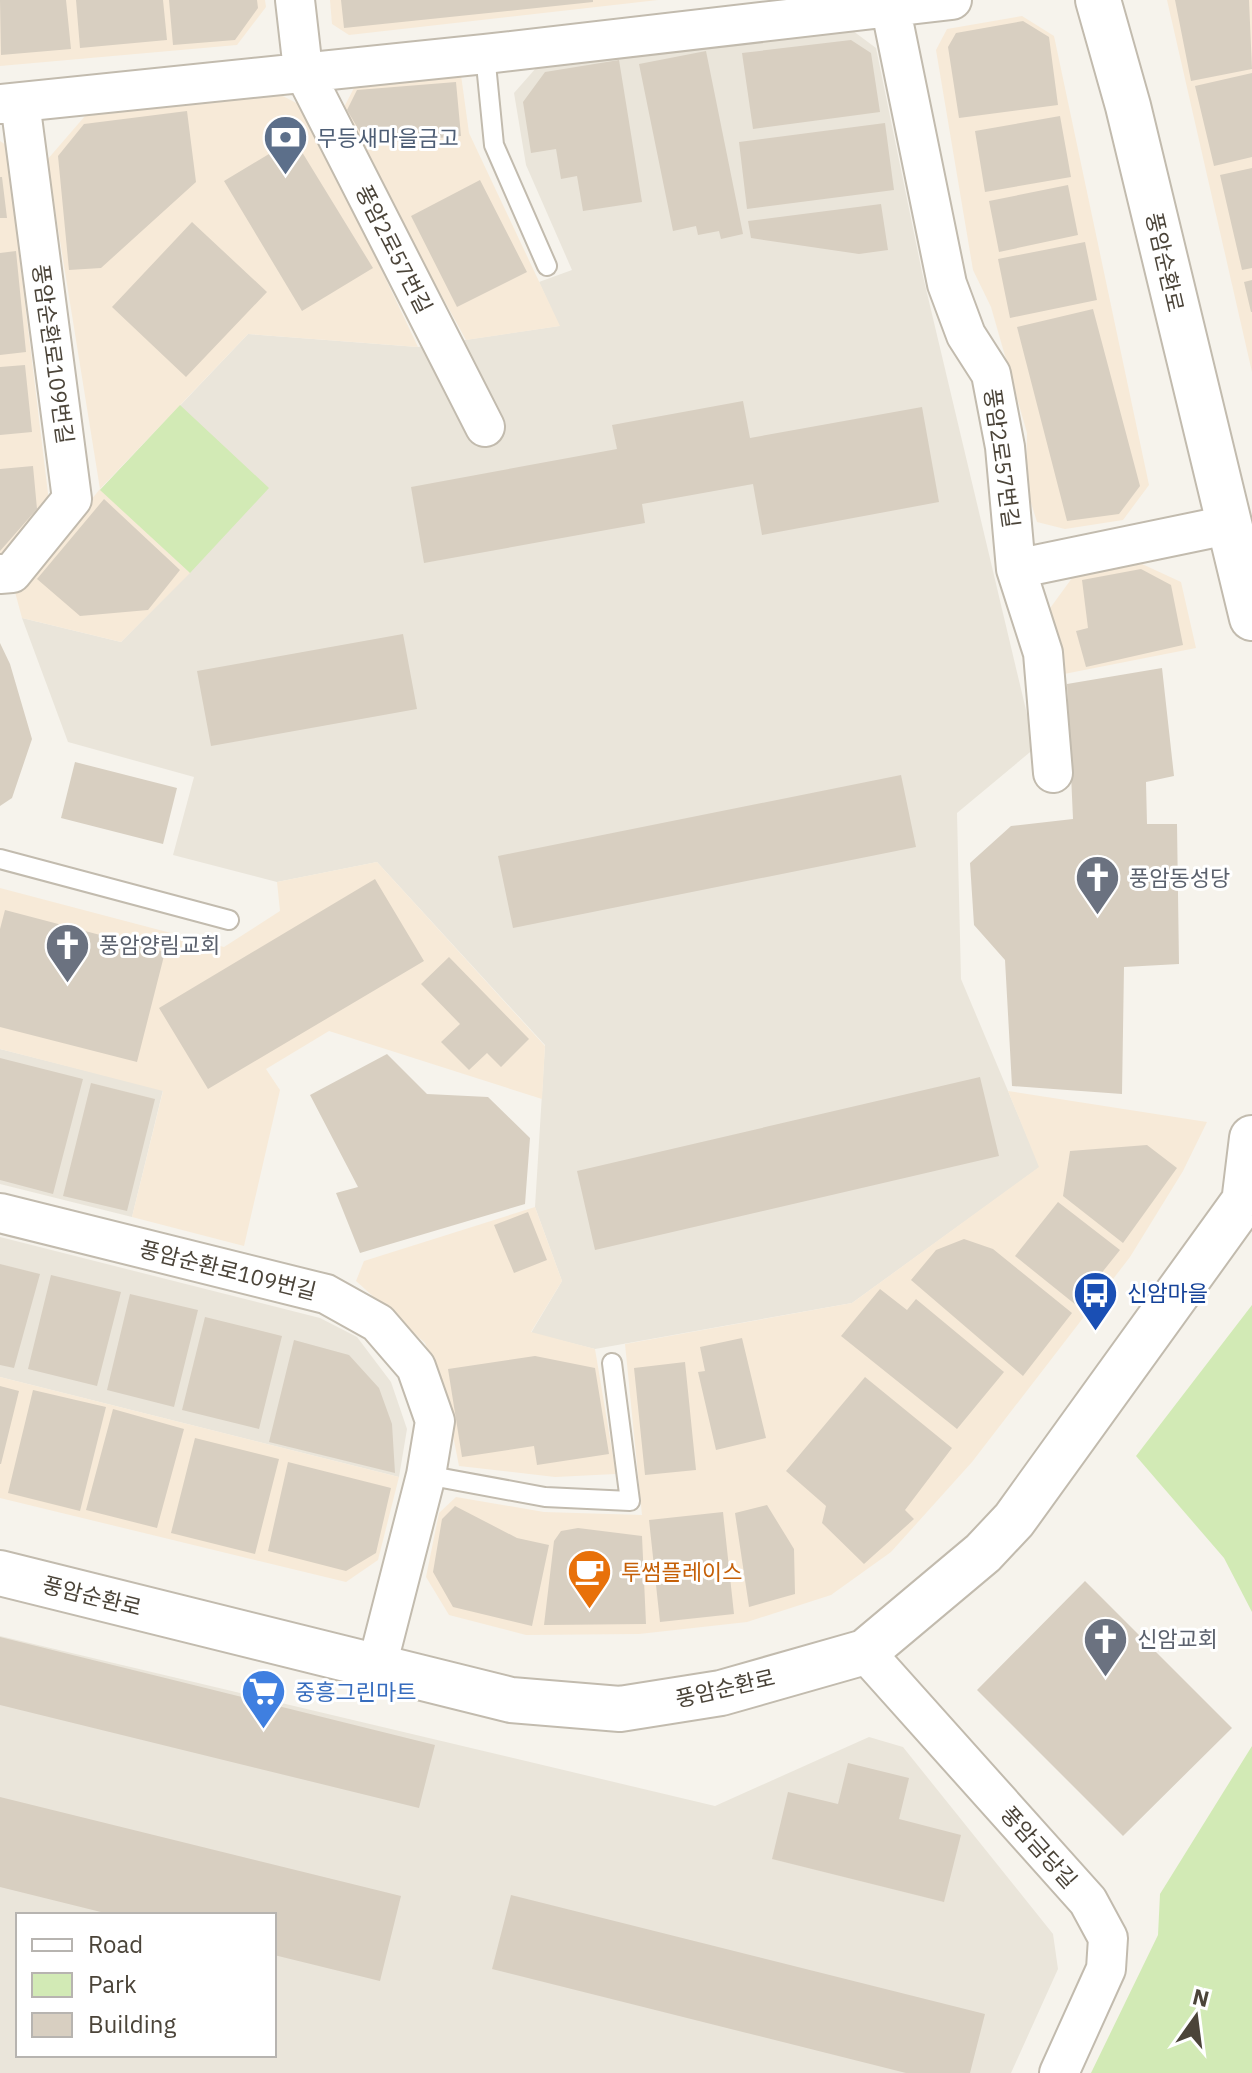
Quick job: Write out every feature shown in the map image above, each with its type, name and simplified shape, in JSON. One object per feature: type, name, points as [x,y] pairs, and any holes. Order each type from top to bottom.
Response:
[{"type":"street","points":[[295,0],[303,70]]},
{"type":"street","points":[[10,103],[891,10],[952,0]]},
{"type":"street","name":"풍암순환로","points":[[1098,0],[1128,106],[1252,618]]},
{"type":"street","name":"풍암2로57번길","points":[[891,10],[947,284],[966,335],[991,374],[1005,447],[1016,569],[1043,653],[1053,773]]},
{"type":"street","name":"풍암2로57번길","points":[[303,70],[485,427]]},
{"type":"street","name":"풍암순환로109번길","points":[[0,574],[12,573],[72,499],[10,103]]},
{"type":"street","points":[[1016,569],[1228,525]]},
{"type":"street","name":"풍암순환로","points":[[0,1573],[511,1700],[620,1709],[721,1693],[865,1652],[983,1553],[1014,1520],[1249,1193],[1252,1138]]},
{"type":"street","name":"풍암순환로109번길","points":[[0,1213],[326,1294],[378,1323],[416,1367],[435,1421],[426,1475],[377,1666]]},
{"type":"street","name":"풍암금당길","points":[[865,1652],[1088,1901],[1108,1938],[1106,1969],[1059,2073]]},
{"type":"lane","points":[[485,54],[494,145],[547,266]]},
{"type":"lane","points":[[0,859],[229,920]]},
{"type":"lane","points":[[426,1475],[545,1497],[630,1501],[612,1363]]},
{"type":"shaded area","points":[[0,0],[265,0],[266,7],[237,45],[0,66]]},
{"type":"shaded area","points":[[330,0],[658,0],[349,35],[332,24]]},
{"type":"shaded area","points":[[1167,0],[1252,0],[1252,372]]},
{"type":"shaded area","points":[[1022,16],[1054,36],[1149,485],[1123,520],[1065,529],[1037,522],[1026,487],[1027,433],[991,307],[973,270],[936,50],[947,29]]},
{"type":"shaded area","points":[[849,28],[876,48],[922,272],[1035,748],[957,813],[961,979],[1040,1167],[852,1303],[595,1349],[531,1333],[562,1281],[535,1207],[545,1045],[377,862],[277,882],[173,855],[194,777],[68,742],[22,618],[121,642],[190,572],[100,490],[248,334],[418,347],[559,326],[539,282],[572,270],[526,165],[514,93],[536,68]]},
{"type":"shaded area","points":[[461,75],[469,133],[560,326],[466,340],[341,113],[355,86]]},
{"type":"shaded area","points":[[279,94],[304,107],[418,347],[248,334],[100,489],[47,160],[85,116]]},
{"type":"shaded area","points":[[0,141],[6,145],[49,502],[5,555],[0,556]]},
{"type":"shaded area","points":[[100,489],[190,573],[121,642],[22,618],[15,592]]},
{"type":"shaded area","points":[[1142,564],[1181,582],[1196,648],[1059,675],[1048,611],[1072,578]]},
{"type":"shaded area","points":[[377,862],[545,1046],[542,1099],[329,1031],[266,1069],[280,1090],[244,1246],[132,1217],[163,1091],[0,1049],[0,888],[224,947],[280,911],[277,882]]},
{"type":"shaded area","points":[[0,1049],[163,1090],[132,1217],[0,1184]]},
{"type":"shaded area","points":[[1008,1091],[1207,1122],[1183,1171],[1130,1257],[972,1462],[891,1552],[831,1595],[747,1622],[639,1634],[526,1635],[449,1615],[426,1577],[439,1513],[456,1497],[544,1512],[642,1515],[625,1344],[852,1303],[1039,1167]]},
{"type":"shaded area","points":[[535,1207],[562,1281],[531,1332],[595,1349],[616,1474],[555,1477],[459,1466],[447,1405],[425,1343],[356,1281],[364,1261]]},
{"type":"shaded area","points":[[0,1237],[320,1318],[357,1337],[391,1382],[407,1429],[399,1477],[0,1377]]},
{"type":"shaded area","points":[[0,1377],[399,1477],[378,1560],[346,1582],[0,1498]]},
{"type":"shaded area","points":[[0,1636],[715,1806],[869,1737],[903,1747],[1053,1934],[1058,1969],[1011,2073],[0,2073]]},
{"type":"green space","points":[[180,405],[269,488],[190,573],[100,490]]},
{"type":"green space","points":[[1252,1305],[1252,1612],[1224,1558],[1136,1456]]},
{"type":"green space","points":[[1252,1746],[1252,2073],[1091,2073],[1158,1935],[1160,1894]]},
{"type":"building","points":[[0,0],[66,0],[71,49],[1,55]]},
{"type":"building","points":[[76,0],[163,0],[167,40],[80,48]]},
{"type":"building","points":[[169,0],[257,0],[258,8],[235,40],[173,45]]},
{"type":"building","points":[[341,0],[593,0],[593,2],[344,28]]},
{"type":"building","points":[[1175,0],[1249,0],[1252,69],[1191,81]]},
{"type":"building","points":[[1023,21],[1049,37],[1058,105],[959,118],[948,47],[956,33]]},
{"type":"building","points":[[851,40],[871,53],[880,112],[753,129],[742,53]]},
{"type":"building","points":[[706,51],[743,234],[721,239],[719,231],[698,235],[696,226],[673,231],[639,64]]},
{"type":"building","points":[[619,60],[642,202],[583,211],[577,176],[561,179],[556,149],[531,153],[523,102],[545,72]]},
{"type":"building","points":[[1252,73],[1252,157],[1214,166],[1195,86]]},
{"type":"building","points":[[456,82],[461,136],[367,144],[347,110],[357,90]]},
{"type":"building","points":[[187,111],[196,182],[101,268],[69,270],[58,156],[84,124]]},
{"type":"building","points":[[1060,116],[1071,177],[985,192],[975,131]]},
{"type":"building","points":[[885,123],[894,190],[747,209],[739,142]]},
{"type":"building","points":[[294,139],[373,268],[302,311],[224,181]]},
{"type":"building","points":[[1252,168],[1252,268],[1242,270],[1220,175]]},
{"type":"building","points":[[2,177],[7,218],[0,218]]},
{"type":"building","points":[[480,180],[527,272],[457,307],[411,216]]},
{"type":"building","points":[[1068,185],[1078,235],[999,252],[989,201]]},
{"type":"building","points":[[881,204],[888,250],[859,254],[751,238],[748,221]]},
{"type":"building","points":[[192,222],[267,292],[186,377],[112,307]]},
{"type":"building","points":[[1085,242],[1097,300],[1010,318],[998,259]]},
{"type":"building","points":[[16,251],[26,352],[0,355],[0,253]]},
{"type":"building","points":[[1252,280],[1252,312],[1251,312],[1244,282]]},
{"type":"building","points":[[1093,309],[1140,486],[1119,514],[1067,521],[1017,327]]},
{"type":"building","points":[[25,365],[32,432],[0,435],[0,367]]},
{"type":"building","points":[[743,401],[750,438],[922,407],[939,502],[762,535],[753,484],[642,504],[645,523],[424,563],[411,487],[617,449],[612,425]]},
{"type":"building","points":[[33,466],[37,509],[0,551],[0,469]]},
{"type":"building","points":[[104,499],[180,570],[148,610],[80,616],[37,579]]},
{"type":"building","points":[[1141,569],[1171,585],[1183,645],[1086,667],[1076,631],[1088,628],[1082,580]]},
{"type":"building","points":[[403,634],[417,709],[211,746],[197,671]]},
{"type":"building","points":[[0,643],[10,664],[32,739],[12,798],[0,806]]},
{"type":"building","points":[[1162,668],[1174,776],[1146,782],[1147,824],[1177,824],[1179,964],[1124,967],[1122,1094],[1012,1086],[1005,960],[974,925],[970,863],[1011,826],[1073,819],[1067,684]]},
{"type":"building","points":[[75,762],[177,788],[163,844],[61,818]]},
{"type":"building","points":[[901,775],[916,847],[513,928],[498,856]]},
{"type":"building","points":[[375,879],[424,961],[208,1089],[159,1008]]},
{"type":"building","points":[[5,910],[165,952],[137,1062],[0,1027],[0,929]]},
{"type":"building","points":[[449,957],[529,1039],[501,1067],[487,1053],[469,1070],[441,1042],[460,1024],[421,984]]},
{"type":"building","points":[[387,1054],[427,1094],[488,1097],[530,1138],[525,1204],[360,1253],[336,1193],[358,1187],[310,1095]]},
{"type":"building","points":[[0,1058],[83,1079],[53,1194],[0,1180]]},
{"type":"building","points":[[980,1077],[999,1156],[595,1250],[577,1171]]},
{"type":"building","points":[[91,1083],[155,1099],[127,1211],[63,1196]]},
{"type":"building","points":[[1147,1145],[1177,1168],[1123,1243],[1063,1196],[1070,1151]]},
{"type":"building","points":[[1058,1202],[1120,1250],[1076,1305],[1015,1256]]},
{"type":"building","points":[[528,1212],[547,1260],[514,1273],[494,1225]]},
{"type":"building","points":[[964,1239],[993,1249],[1072,1313],[1023,1376],[911,1280],[936,1250]]},
{"type":"building","points":[[0,1264],[40,1274],[14,1368],[0,1365]]},
{"type":"building","points":[[51,1275],[121,1292],[97,1386],[28,1369]]},
{"type":"building","points":[[880,1289],[907,1310],[916,1299],[1004,1372],[957,1429],[841,1336]]},
{"type":"building","points":[[130,1294],[198,1310],[174,1407],[107,1390]]},
{"type":"building","points":[[205,1317],[282,1336],[259,1429],[182,1410]]},
{"type":"building","points":[[742,1338],[766,1438],[716,1450],[698,1372],[705,1371],[700,1347]]},
{"type":"building","points":[[294,1340],[349,1355],[379,1388],[392,1424],[395,1473],[269,1442]]},
{"type":"building","points":[[535,1356],[595,1368],[609,1454],[537,1465],[534,1446],[462,1457],[448,1369]]},
{"type":"building","points":[[685,1362],[696,1470],[645,1475],[634,1368]]},
{"type":"building","points":[[865,1377],[952,1448],[905,1510],[914,1519],[864,1564],[822,1523],[826,1506],[786,1471]]},
{"type":"building","points":[[0,1386],[19,1391],[1,1464],[0,1464]]},
{"type":"building","points":[[33,1390],[106,1407],[80,1511],[8,1493]]},
{"type":"building","points":[[113,1409],[184,1429],[157,1528],[86,1510]]},
{"type":"building","points":[[195,1438],[279,1459],[255,1554],[171,1533]]},
{"type":"building","points":[[288,1462],[391,1488],[376,1553],[346,1571],[268,1551]]},
{"type":"building","points":[[767,1505],[794,1549],[795,1594],[749,1607],[735,1513]]},
{"type":"building","points":[[455,1506],[517,1538],[549,1545],[532,1626],[453,1607],[433,1572],[442,1519]]},
{"type":"building","points":[[723,1512],[734,1614],[660,1622],[649,1520]]},
{"type":"building","points":[[578,1528],[642,1536],[646,1624],[544,1625],[554,1541],[561,1531]]},
{"type":"building","points":[[1085,1581],[1232,1728],[1123,1836],[977,1690]]},
{"type":"building","points":[[0,1637],[435,1745],[419,1808],[0,1705]]},
{"type":"building","points":[[848,1763],[909,1778],[899,1819],[961,1835],[944,1902],[772,1859],[788,1792],[838,1804]]},
{"type":"building","points":[[0,1797],[401,1896],[380,1981],[276,1955],[276,1913],[105,1913],[0,1887]]},
{"type":"building","points":[[511,1895],[985,2014],[970,2073],[906,2073],[492,1969]]},
{"type":"place","name":"무등새마을금고","points":[[286,177]]},
{"type":"place","name":"풍암동성당","points":[[1098,917]]},
{"type":"place","name":"풍암양림교회","points":[[68,984]]},
{"type":"place","name":"신암마을","points":[[1096,1332]]},
{"type":"place","name":"투썸플레이스","points":[[590,1611]]},
{"type":"place","name":"신암교회","points":[[1106,1678]]},
{"type":"place","name":"중흥그린마트","points":[[264,1731]]}]
